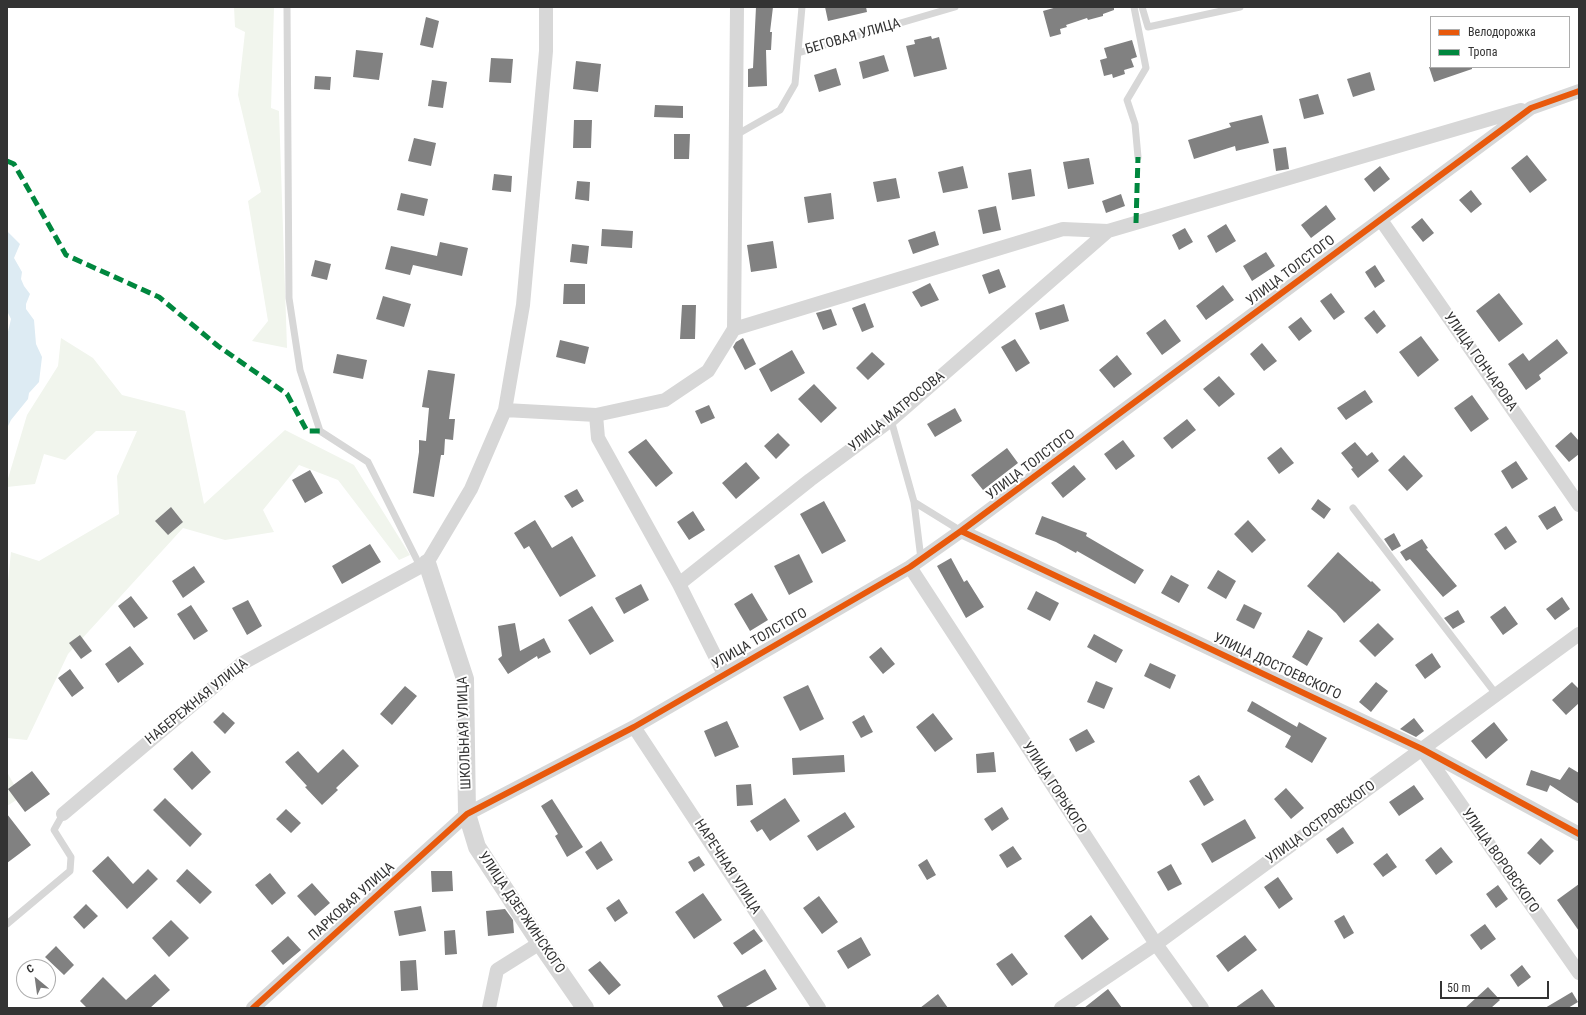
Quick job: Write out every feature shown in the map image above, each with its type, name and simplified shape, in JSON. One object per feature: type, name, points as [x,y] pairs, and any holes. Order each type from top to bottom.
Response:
[{"type":"street","points":[[423,564],[471,489],[505,410],[523,305],[546,51],[546,7]]},
{"type":"street","points":[[505,410],[596,415],[665,400],[708,372],[734,329],[737,7]]},
{"type":"street","name":"УЛИЦА ТОЛСТОГО","points":[[467,814],[634,727],[915,563],[961,531],[1531,108],[1579,91]]},
{"type":"street","points":[[734,329],[1063,229],[1108,231],[1531,108]]},
{"type":"street","name":"УЛИЦА ГОНЧАРОВА","points":[[1381,220],[1579,505]]},
{"type":"street","name":"УЛИЦА МАТРОСОВА","points":[[679,584],[810,480],[892,420],[1108,231]]},
{"type":"street","points":[[596,415],[598,438],[679,584],[724,674]]},
{"type":"street","name":"УЛИЦА ДОСТОЕВСКОГО","points":[[961,531],[1422,749],[1579,834]]},
{"type":"street","name":"УЛИЦА ГОРЬКОГО","points":[[915,563],[1156,944],[1202,1008]]},
{"type":"street","name":"ШКОЛЬНАЯ УЛИЦА","points":[[423,564],[465,679],[467,814]]},
{"type":"street","name":"НАБЕРЕЖНАЯ УЛИЦА","points":[[63,814],[241,664],[423,564]]},
{"type":"street","name":"УЛИЦА ОСТРОВСКОГО","points":[[1061,1008],[1156,944],[1579,634]]},
{"type":"street","name":"НАРЕЧНАЯ УЛИЦА","points":[[634,727],[819,1008]]},
{"type":"street","name":"УЛИЦА ВОРОВСКОГО","points":[[1422,749],[1579,973]]},
{"type":"street","name":"УЛИЦА ДЗЕРЖИНСКОГО","points":[[467,814],[477,847],[585,1008]]},
{"type":"street","name":"ПАРКОВАЯ УЛИЦА","points":[[253,1008],[467,814]]},
{"type":"street","points":[[490,1008],[497,970],[540,943]]},
{"type":"lane","points":[[287,7],[289,298],[300,370],[320,431],[368,462],[423,564]]},
{"type":"lane","points":[[736,135],[780,110],[795,84],[802,7]]},
{"type":"lane","name":"БЕГОВАЯ УЛИЦА","points":[[798,53],[955,7]]},
{"type":"lane","points":[[1134,7],[1146,68],[1127,100],[1136,124],[1138,157]]},
{"type":"lane","points":[[1142,7],[1148,28],[1240,7]]},
{"type":"lane","points":[[892,420],[914,502],[915,563]]},
{"type":"lane","points":[[914,502],[961,531]]},
{"type":"lane","points":[[1352,508],[1496,694]]},
{"type":"lane","points":[[7,924],[70,871],[71,857],[54,830],[63,814]]},
{"type":"shaded area","points":[[234,7],[274,7],[271,108],[279,111],[287,348],[252,341],[268,321],[248,201],[261,192],[238,95],[245,32],[235,27]]},
{"type":"shaded area","points":[[7,231],[20,244],[14,258],[22,272],[21,279],[24,286],[30,294],[26,304],[26,309],[34,320],[36,344],[42,357],[39,382],[29,393],[28,399],[11,420],[7,428],[7,336],[11,319],[7,311]]},
{"type":"shaded area","points":[[61,338],[93,358],[122,395],[185,411],[204,504],[285,430],[354,465],[410,555],[399,560],[338,480],[299,465],[263,510],[274,532],[225,540],[183,528],[68,654],[27,740],[7,738],[7,591],[11,552],[39,561],[119,514],[117,476],[137,431],[96,431],[65,460],[44,454],[35,484],[7,487],[7,482],[27,415],[58,366]]},
{"type":"shaded area","points":[[7,772],[21,797],[7,806]]},
{"type":"building","points":[[756,7],[773,7],[770,32],[772,32],[771,50],[766,50],[767,86],[748,87],[748,69],[753,68]]},
{"type":"building","points":[[825,7],[866,7],[867,12],[828,21]]},
{"type":"building","points":[[1057,7],[1114,7],[1114,10],[1103,14],[1103,16],[1088,20],[1087,18],[1066,25],[1067,27],[1060,29],[1061,34],[1050,37],[1043,11]]},
{"type":"building","points":[[426,17],[439,21],[433,48],[420,45]]},
{"type":"building","points":[[931,36],[932,39],[939,37],[947,69],[914,77],[906,46],[915,44],[914,40]]},
{"type":"building","points":[[1132,40],[1137,57],[1131,59],[1134,67],[1124,70],[1125,74],[1113,78],[1112,74],[1104,76],[1100,60],[1107,58],[1104,48]]},
{"type":"building","points":[[356,50],[383,53],[379,80],[353,77]]},
{"type":"building","points":[[884,55],[889,71],[863,79],[859,62]]},
{"type":"building","points":[[491,58],[513,59],[511,83],[489,82]]},
{"type":"building","points":[[576,61],[601,64],[598,92],[573,89]]},
{"type":"building","points":[[1429,67],[1472,68],[1472,69],[1434,82]]},
{"type":"building","points":[[836,68],[841,85],[819,92],[814,75]]},
{"type":"building","points":[[1370,72],[1375,90],[1353,97],[1347,79]]},
{"type":"building","points":[[315,76],[331,77],[330,90],[314,89]]},
{"type":"building","points":[[432,80],[447,82],[443,108],[428,106]]},
{"type":"building","points":[[1318,94],[1324,114],[1304,119],[1299,99]]},
{"type":"building","points":[[655,105],[683,106],[683,118],[654,117]]},
{"type":"building","points":[[1262,115],[1269,143],[1236,151],[1235,146],[1194,159],[1188,140],[1231,127],[1229,123]]},
{"type":"building","points":[[574,120],[592,120],[591,148],[573,148]]},
{"type":"building","points":[[674,134],[690,134],[689,159],[674,159]]},
{"type":"building","points":[[414,138],[436,143],[431,166],[408,161]]},
{"type":"building","points":[[1286,147],[1289,169],[1276,171],[1273,149]]},
{"type":"building","points":[[1527,155],[1547,180],[1530,193],[1511,168]]},
{"type":"building","points":[[1089,158],[1094,184],[1068,189],[1063,162]]},
{"type":"building","points":[[963,166],[968,188],[943,193],[938,172]]},
{"type":"building","points":[[1380,166],[1390,179],[1374,192],[1364,179]]},
{"type":"building","points":[[1031,169],[1035,196],[1012,200],[1008,173]]},
{"type":"building","points":[[494,174],[512,176],[511,192],[492,190]]},
{"type":"building","points":[[896,178],[900,198],[877,202],[873,182]]},
{"type":"building","points":[[577,181],[590,182],[589,201],[575,199]]},
{"type":"building","points":[[1471,190],[1482,204],[1471,213],[1459,200]]},
{"type":"building","points":[[401,193],[428,199],[424,216],[397,210]]},
{"type":"building","points":[[831,193],[834,219],[808,223],[804,197]]},
{"type":"building","points":[[1121,194],[1125,206],[1106,213],[1102,201]]},
{"type":"building","points":[[1326,205],[1336,219],[1311,238],[1301,225]]},
{"type":"building","points":[[996,206],[1001,230],[983,234],[978,210]]},
{"type":"building","points":[[1422,218],[1434,233],[1423,242],[1411,227]]},
{"type":"building","points":[[1226,224],[1236,241],[1216,253],[1207,236]]},
{"type":"building","points":[[1185,228],[1193,242],[1179,250],[1172,235]]},
{"type":"building","points":[[602,229],[633,231],[632,248],[601,246]]},
{"type":"building","points":[[935,231],[939,245],[913,254],[908,240]]},
{"type":"building","points":[[773,241],[777,268],[751,272],[747,245]]},
{"type":"building","points":[[440,242],[468,248],[462,276],[413,265],[410,275],[385,269],[391,246],[437,256]]},
{"type":"building","points":[[572,244],[589,246],[587,264],[570,262]]},
{"type":"building","points":[[1266,252],[1275,266],[1252,281],[1243,266]]},
{"type":"building","points":[[315,260],[331,264],[327,280],[311,276]]},
{"type":"building","points":[[1375,265],[1385,281],[1375,288],[1365,272]]},
{"type":"building","points":[[999,269],[1006,287],[989,294],[982,275]]},
{"type":"building","points":[[930,283],[939,300],[921,307],[912,292]]},
{"type":"building","points":[[564,284],[585,284],[585,304],[563,304]]},
{"type":"building","points":[[1223,285],[1234,300],[1206,320],[1196,306]]},
{"type":"building","points":[[1331,293],[1345,312],[1334,320],[1320,301]]},
{"type":"building","points":[[1499,293],[1523,324],[1499,342],[1476,311]]},
{"type":"building","points":[[383,296],[411,304],[404,327],[376,319]]},
{"type":"building","points":[[865,303],[874,327],[862,332],[852,308]]},
{"type":"building","points":[[1064,304],[1069,321],[1040,330],[1035,313]]},
{"type":"building","points":[[682,305],[696,305],[695,339],[680,339]]},
{"type":"building","points":[[831,309],[837,325],[823,330],[816,313]]},
{"type":"building","points":[[1374,310],[1386,326],[1377,334],[1364,318]]},
{"type":"building","points":[[1301,317],[1312,331],[1299,341],[1288,327]]},
{"type":"building","points":[[1165,319],[1181,341],[1162,355],[1146,333]]},
{"type":"building","points":[[1421,336],[1439,360],[1418,377],[1399,352]]},
{"type":"building","points":[[743,338],[756,364],[745,370],[733,347],[736,342]]},
{"type":"building","points":[[1015,339],[1030,363],[1016,372],[1001,347]]},
{"type":"building","points":[[1557,339],[1568,353],[1539,375],[1541,379],[1526,390],[1508,364],[1523,353],[1529,361]]},
{"type":"building","points":[[560,340],[589,347],[585,364],[556,357]]},
{"type":"building","points":[[1262,343],[1277,361],[1264,371],[1250,354]]},
{"type":"building","points":[[792,350],[805,373],[771,392],[759,369]]},
{"type":"building","points":[[872,352],[885,364],[868,380],[856,368]]},
{"type":"building","points":[[337,354],[367,360],[363,379],[333,373]]},
{"type":"building","points":[[1117,355],[1132,374],[1114,388],[1099,370]]},
{"type":"building","points":[[428,370],[455,374],[449,419],[455,419],[453,440],[445,439],[444,455],[441,455],[434,497],[413,493],[419,452],[419,440],[426,441],[429,408],[422,407]]},
{"type":"building","points":[[1219,376],[1235,394],[1219,407],[1203,389]]},
{"type":"building","points":[[814,384],[837,408],[821,423],[798,399]]},
{"type":"building","points":[[1365,390],[1373,402],[1346,420],[1337,408]]},
{"type":"building","points":[[1472,395],[1489,419],[1471,432],[1454,408]]},
{"type":"building","points":[[709,405],[715,418],[701,424],[695,411]]},
{"type":"building","points":[[955,408],[962,421],[935,437],[927,424]]},
{"type":"building","points":[[1187,419],[1196,430],[1172,449],[1163,438]]},
{"type":"building","points":[[1571,432],[1579,441],[1579,454],[1569,462],[1555,446]]},
{"type":"building","points":[[778,433],[790,445],[776,459],[764,446]]},
{"type":"building","points":[[646,439],[673,473],[656,487],[628,452]]},
{"type":"building","points":[[1123,440],[1135,456],[1116,470],[1104,454]]},
{"type":"building","points":[[1355,442],[1367,456],[1372,452],[1379,461],[1358,478],[1351,469],[1353,468],[1341,453]]},
{"type":"building","points":[[1281,447],[1294,463],[1279,474],[1267,458]]},
{"type":"building","points":[[1007,448],[1018,463],[983,490],[971,475]]},
{"type":"building","points":[[1404,455],[1423,476],[1407,491],[1388,470]]},
{"type":"building","points":[[1516,461],[1528,479],[1512,489],[1501,471]]},
{"type":"building","points":[[746,462],[760,478],[736,499],[722,483]]},
{"type":"building","points":[[1074,465],[1086,479],[1063,498],[1051,483]]},
{"type":"building","points":[[310,470],[323,493],[305,503],[292,480]]},
{"type":"building","points":[[577,489],[584,501],[572,508],[564,496]]},
{"type":"building","points":[[1318,499],[1331,509],[1324,519],[1311,509]]},
{"type":"building","points":[[824,501],[846,541],[822,554],[800,514]]},
{"type":"building","points":[[1555,506],[1563,520],[1547,530],[1538,516]]},
{"type":"building","points":[[171,507],[183,522],[168,535],[155,521]]},
{"type":"building","points":[[693,511],[705,530],[689,540],[677,522]]},
{"type":"building","points":[[1042,516],[1087,533],[1086,536],[1144,570],[1135,584],[1077,551],[1076,553],[1056,542],[1035,534]]},
{"type":"building","points":[[535,520],[552,548],[572,536],[596,576],[560,597],[529,546],[524,549],[514,533]]},
{"type":"building","points":[[1248,520],[1266,540],[1252,553],[1234,534]]},
{"type":"building","points":[[1506,526],[1517,542],[1505,550],[1494,534]]},
{"type":"building","points":[[1394,533],[1401,546],[1392,551],[1384,539]]},
{"type":"building","points":[[1422,539],[1428,548],[1426,549],[1457,586],[1443,597],[1410,559],[1406,561],[1400,552]]},
{"type":"building","points":[[370,544],[381,562],[342,584],[332,566]]},
{"type":"building","points":[[1338,552],[1381,590],[1344,623],[1336,613],[1307,586]]},
{"type":"building","points":[[799,554],[813,582],[789,595],[774,566]]},
{"type":"building","points":[[951,558],[964,582],[967,580],[984,607],[966,618],[937,566]]},
{"type":"building","points":[[194,566],[205,582],[183,598],[172,581]]},
{"type":"building","points":[[1218,570],[1236,581],[1226,599],[1207,588]]},
{"type":"building","points":[[1171,575],[1189,585],[1179,603],[1161,593]]},
{"type":"building","points":[[641,584],[649,600],[624,614],[615,598]]},
{"type":"building","points":[[1036,591],[1059,603],[1050,621],[1027,609]]},
{"type":"building","points":[[752,593],[768,620],[750,631],[734,604]]},
{"type":"building","points":[[131,596],[148,618],[134,628],[118,606]]},
{"type":"building","points":[[1562,597],[1570,609],[1555,620],[1546,609]]},
{"type":"building","points":[[248,600],[262,626],[247,635],[232,608]]},
{"type":"building","points":[[1244,604],[1262,613],[1254,629],[1236,620]]},
{"type":"building","points":[[191,605],[208,631],[194,640],[177,614]]},
{"type":"building","points":[[592,606],[614,641],[590,655],[568,620]]},
{"type":"building","points":[[1505,606],[1518,624],[1503,635],[1490,617]]},
{"type":"building","points":[[1458,610],[1465,622],[1453,629],[1444,618]]},
{"type":"building","points":[[515,623],[520,651],[544,638],[551,652],[538,659],[537,656],[508,674],[498,659],[502,656],[498,626]]},
{"type":"building","points":[[1378,623],[1394,639],[1375,657],[1359,641]]},
{"type":"building","points":[[1308,630],[1323,638],[1307,666],[1292,657]]},
{"type":"building","points":[[1094,634],[1123,650],[1116,663],[1087,647]]},
{"type":"building","points":[[80,635],[92,651],[81,659],[69,643]]},
{"type":"building","points":[[130,646],[144,664],[118,683],[105,664]]},
{"type":"building","points":[[881,647],[895,664],[883,674],[869,657]]},
{"type":"building","points":[[1432,653],[1441,667],[1425,679],[1415,665]]},
{"type":"building","points":[[1150,663],[1176,675],[1170,689],[1144,676]]},
{"type":"building","points":[[70,669],[84,688],[72,697],[58,678]]},
{"type":"building","points":[[1096,681],[1113,688],[1104,709],[1087,702]]},
{"type":"building","points":[[1376,682],[1388,691],[1371,712],[1359,702]]},
{"type":"building","points":[[1572,682],[1579,689],[1579,703],[1566,715],[1552,700]]},
{"type":"building","points":[[808,685],[824,719],[800,731],[783,697]]},
{"type":"building","points":[[405,686],[417,696],[392,725],[380,714]]},
{"type":"building","points":[[1252,701],[1297,727],[1299,722],[1327,738],[1312,763],[1285,747],[1291,736],[1247,711]]},
{"type":"building","points":[[223,712],[235,723],[225,734],[213,722]]},
{"type":"building","points":[[933,713],[953,739],[935,752],[916,727]]},
{"type":"building","points":[[864,715],[873,732],[861,738],[852,722]]},
{"type":"building","points":[[1414,718],[1424,731],[1416,737],[1400,729]]},
{"type":"building","points":[[727,721],[739,747],[715,757],[704,731]]},
{"type":"building","points":[[1494,722],[1508,740],[1486,759],[1471,741]]},
{"type":"building","points":[[1087,729],[1095,742],[1076,752],[1069,739]]},
{"type":"building","points":[[343,749],[359,766],[336,788],[338,790],[322,805],[285,762],[298,751],[318,773]]},
{"type":"building","points":[[192,751],[211,772],[192,790],[173,769]]},
{"type":"building","points":[[994,752],[996,772],[977,773],[976,754]]},
{"type":"building","points":[[844,755],[845,772],[793,775],[792,758]]},
{"type":"building","points":[[1569,767],[1579,773],[1579,804],[1550,785],[1547,792],[1526,785],[1531,770],[1560,780]]},
{"type":"building","points":[[32,771],[50,794],[25,812],[8,789]]},
{"type":"building","points":[[1199,775],[1214,800],[1204,806],[1189,781]]},
{"type":"building","points":[[751,784],[753,805],[737,806],[736,785]]},
{"type":"building","points":[[1414,785],[1424,799],[1399,816],[1389,802]]},
{"type":"building","points":[[1286,788],[1304,808],[1291,819],[1274,799]]},
{"type":"building","points":[[165,798],[202,834],[190,847],[153,810]]},
{"type":"building","points":[[785,798],[800,821],[770,841],[762,829],[757,832],[750,821]]},
{"type":"building","points":[[552,799],[583,847],[567,857],[555,836],[558,834],[541,806]]},
{"type":"building","points":[[1002,807],[1009,819],[992,831],[984,819]]},
{"type":"building","points":[[286,809],[301,823],[291,833],[276,819]]},
{"type":"building","points":[[845,812],[855,827],[817,851],[807,836]]},
{"type":"building","points":[[7,814],[31,845],[7,863]]},
{"type":"building","points":[[1245,819],[1256,838],[1212,863],[1201,844]]},
{"type":"building","points":[[1343,827],[1354,843],[1337,854],[1326,839]]},
{"type":"building","points":[[1541,838],[1554,851],[1540,865],[1527,853]]},
{"type":"building","points":[[601,841],[613,860],[597,870],[585,852]]},
{"type":"building","points":[[1013,846],[1022,859],[1007,868],[999,855]]},
{"type":"building","points":[[1441,847],[1453,862],[1436,875],[1425,860]]},
{"type":"building","points":[[1387,853],[1397,867],[1383,877],[1373,864]]},
{"type":"building","points":[[108,856],[133,884],[148,869],[158,879],[127,909],[92,871]]},
{"type":"building","points":[[699,856],[705,865],[694,872],[688,862]]},
{"type":"building","points":[[927,859],[936,875],[927,880],[918,865]]},
{"type":"building","points":[[1171,864],[1182,884],[1168,891],[1157,872]]},
{"type":"building","points":[[187,869],[212,892],[200,904],[176,881]]},
{"type":"building","points":[[431,871],[452,871],[453,891],[432,892]]},
{"type":"building","points":[[270,873],[286,893],[272,905],[255,885]]},
{"type":"building","points":[[1278,877],[1293,899],[1279,909],[1264,887]]},
{"type":"building","points":[[312,883],[330,903],[315,916],[297,896]]},
{"type":"building","points":[[1579,884],[1579,931],[1557,900]]},
{"type":"building","points":[[1498,885],[1508,899],[1496,908],[1486,894]]},
{"type":"building","points":[[703,893],[722,920],[694,939],[675,912]]},
{"type":"building","points":[[819,896],[838,922],[822,934],[803,908]]},
{"type":"building","points":[[619,899],[628,913],[615,922],[606,908]]},
{"type":"building","points":[[86,904],[98,916],[84,929],[73,917]]},
{"type":"building","points":[[421,906],[426,931],[399,936],[394,911]]},
{"type":"building","points":[[505,909],[513,920],[514,933],[488,936],[486,911]]},
{"type":"building","points":[[1091,915],[1109,939],[1082,960],[1064,936]]},
{"type":"building","points":[[1344,915],[1354,933],[1344,939],[1334,921]]},
{"type":"building","points":[[171,920],[189,938],[169,957],[152,938]]},
{"type":"building","points":[[1485,924],[1496,939],[1481,950],[1470,935]]},
{"type":"building","points":[[754,929],[763,941],[742,955],[733,943]]},
{"type":"building","points":[[455,930],[457,954],[445,955],[444,931]]},
{"type":"building","points":[[1245,935],[1257,950],[1228,972],[1216,956]]},
{"type":"building","points":[[288,936],[301,950],[283,965],[271,951]]},
{"type":"building","points":[[861,937],[871,955],[848,969],[837,951]]},
{"type":"building","points":[[56,946],[74,965],[64,975],[56,967],[56,959],[47,959],[45,957]]},
{"type":"building","points":[[1012,953],[1028,974],[1012,986],[996,964]]},
{"type":"building","points":[[416,960],[418,990],[401,991],[400,961]]},
{"type":"building","points":[[600,961],[621,985],[609,995],[588,970]]},
{"type":"building","points":[[1522,965],[1531,977],[1518,987],[1510,975]]},
{"type":"building","points":[[765,969],[777,989],[744,1008],[724,1008],[717,996]]},
{"type":"building","points":[[155,974],[170,990],[150,1008],[87,1008],[80,1001],[103,977],[126,1000]]},
{"type":"building","points":[[1488,987],[1500,1000],[1491,1008],[1465,1008]]},
{"type":"building","points":[[1108,989],[1122,1008],[1084,1008]]},
{"type":"building","points":[[1262,989],[1276,1008],[1235,1008]]},
{"type":"building","points":[[1572,992],[1578,1002],[1568,1008],[1545,1008]]},
{"type":"building","points":[[938,994],[948,1008],[920,1008]]},
{"type":"marked path","points":[[1136,223],[1138,157]]},
{"type":"marked path","points":[[7,161],[14,164],[66,255],[159,297],[218,346],[287,394],[307,431],[320,431]]},
{"type":"cycle path","points":[[253,1008],[467,814],[634,727],[910,567],[961,531],[1531,108],[1579,91]]},
{"type":"cycle path","points":[[961,531],[1422,749],[1579,834]]}]
